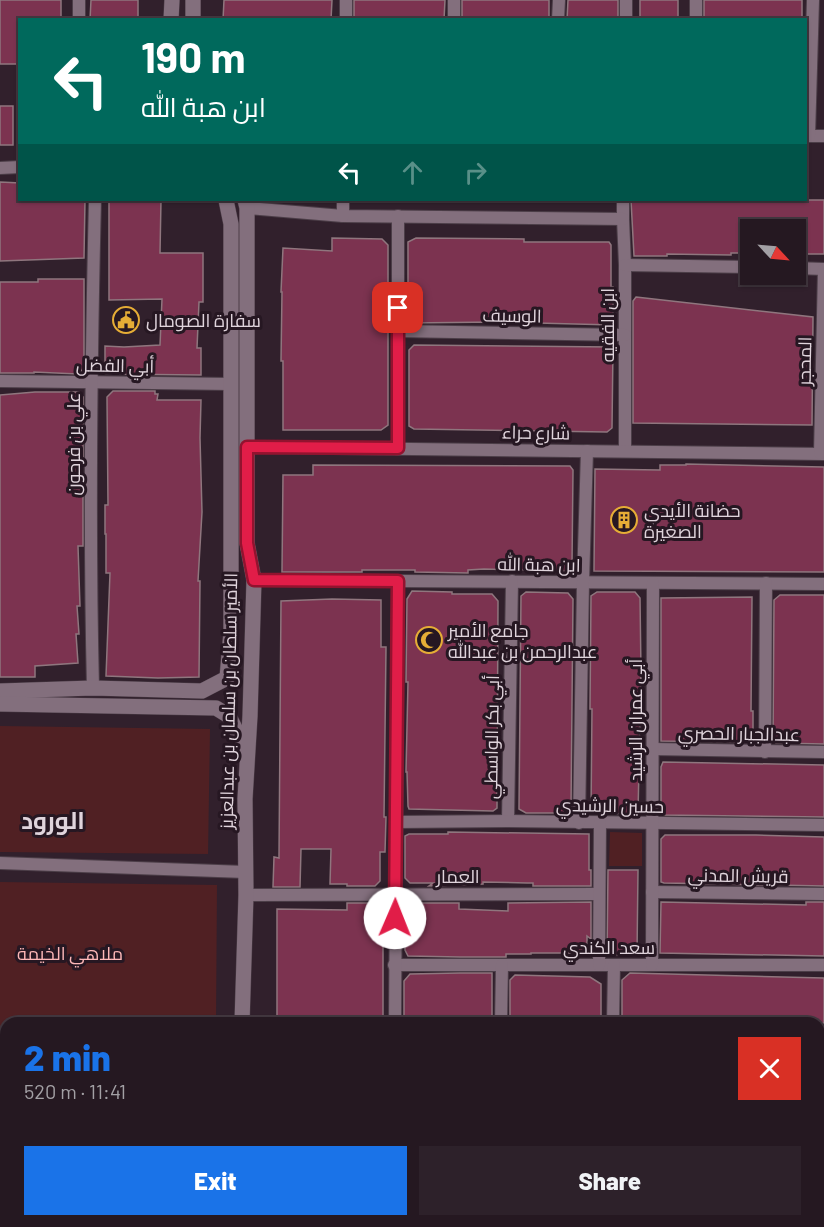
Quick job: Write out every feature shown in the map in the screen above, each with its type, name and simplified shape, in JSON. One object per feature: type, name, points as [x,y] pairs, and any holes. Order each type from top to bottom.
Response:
[{"type":"street","points":[[79,0],[79,18]]},
{"type":"street","points":[[171,18],[172,0]]},
{"type":"street","points":[[193,0],[193,18]]},
{"type":"street","points":[[346,0],[346,18]]},
{"type":"street","points":[[454,0],[454,18]]},
{"type":"street","points":[[558,18],[559,0]]},
{"type":"street","points":[[626,0],[626,18]]},
{"type":"street","points":[[696,0],[696,18]]},
{"type":"street","points":[[813,0],[807,136],[824,136]]},
{"type":"street","points":[[0,168],[18,167]]},
{"type":"street","name":"علي بن فرحون","points":[[93,688],[90,575],[95,201]]},
{"type":"street","name":"الأمير سلطان بن سلمان بن عبدالعزيز","points":[[93,688],[202,691],[227,678],[231,632],[231,224],[226,201]]},
{"type":"street","points":[[343,201],[343,216]]},
{"type":"street","name":"ابن الفقيه","points":[[623,201],[622,219],[626,265],[625,451]]},
{"type":"street","points":[[246,204],[343,216],[622,219]]},
{"type":"street","name":"الأمير سلطان بن سلمان بن عبدالعزيز","points":[[242,1017],[246,895],[244,799],[248,763],[254,580],[247,543],[246,204]]},
{"type":"street","points":[[398,216],[398,448]]},
{"type":"street","points":[[626,265],[740,267]]},
{"type":"street","points":[[806,268],[824,269]]},
{"type":"street","name":"المحجر","points":[[822,453],[824,269]]},
{"type":"street","name":"الوسيف","points":[[398,331],[625,335]]},
{"type":"street","name":"أبي الفضل","points":[[0,381],[231,384]]},
{"type":"street","name":"شارع حراء","points":[[247,447],[822,453]]},
{"type":"street","points":[[579,823],[587,451]]},
{"type":"street","points":[[231,515],[241,520],[245,519],[247,514]]},
{"type":"street","points":[[231,547],[236,543],[247,543]]},
{"type":"street","name":"ابن هبة الله","points":[[254,580],[824,584]]},
{"type":"street","points":[[395,1017],[398,581]]},
{"type":"street","name":"أبي بكر الواسطي","points":[[508,821],[512,581]]},
{"type":"street","name":"أبي عمران الرشيد","points":[[652,965],[653,583]]},
{"type":"street","points":[[765,752],[766,584]]},
{"type":"street","points":[[0,692],[93,688]]},
{"type":"street","points":[[0,704],[216,708],[229,716],[248,763]]},
{"type":"street","name":"عبدالجبار الحصري","points":[[653,749],[824,752]]},
{"type":"street","name":"حسين الرشيدي","points":[[396,822],[824,825]]},
{"type":"street","points":[[599,965],[600,823]]},
{"type":"street","points":[[0,863],[245,872]]},
{"type":"street","name":"قريش المدني","points":[[652,892],[824,894]]},
{"type":"street","name":"العمار","points":[[246,895],[599,894]]},
{"type":"street","name":"سعد الكندي","points":[[394,965],[824,965]]},
{"type":"street","points":[[501,1017],[502,965]]},
{"type":"street","points":[[613,1017],[614,965]]},
{"type":"green space","points":[[0,726],[210,729],[208,854],[0,852]]},
{"type":"green space","points":[[610,832],[642,833],[642,866],[609,866]]},
{"type":"green space","name":"ملاهي الخيمة","points":[[0,882],[217,885],[216,1017],[0,1017]]},
{"type":"building","points":[[0,0],[61,0],[61,18],[18,18],[18,64],[0,64]]},
{"type":"building","points":[[91,0],[138,0],[138,18],[90,18]]},
{"type":"building","points":[[224,0],[332,0],[331,18],[223,18]]},
{"type":"building","points":[[354,0],[445,0],[444,18],[354,18]]},
{"type":"building","points":[[462,0],[549,0],[549,18],[462,18]]},
{"type":"building","points":[[568,0],[618,0],[618,18],[567,18]]},
{"type":"building","points":[[640,0],[678,0],[678,18],[640,18]]},
{"type":"building","points":[[704,0],[802,0],[802,18],[704,18]]},
{"type":"building","points":[[0,106],[13,106],[13,145],[0,145]]},
{"type":"building","points":[[0,182],[18,183],[18,201],[85,201],[84,258],[0,261]]},
{"type":"building","points":[[824,200],[824,254],[806,254],[806,219],[740,219],[740,253],[731,253],[731,255],[667,254],[667,256],[634,256],[631,201]]},
{"type":"building","points":[[109,201],[161,201],[160,253],[203,253],[203,302],[199,302],[197,348],[201,348],[201,375],[105,374],[105,346],[160,345],[162,299],[109,300]]},
{"type":"building","points":[[332,238],[382,239],[388,245],[388,425],[381,430],[283,430],[281,292],[283,248],[332,251]]},
{"type":"building","points":[[416,238],[609,242],[611,245],[613,325],[496,322],[408,323],[408,242]]},
{"type":"building","points":[[38,279],[84,279],[84,368],[78,374],[0,373],[0,282],[38,282]]},
{"type":"building","points":[[636,297],[813,317],[812,425],[633,423],[633,301]]},
{"type":"building","points":[[414,345],[613,347],[612,428],[607,432],[414,429],[409,426],[409,350]]},
{"type":"building","points":[[113,391],[155,391],[155,394],[158,394],[157,400],[201,400],[202,512],[198,581],[200,581],[199,677],[106,676],[110,573],[106,573],[105,534],[105,505],[108,505],[107,397]]},
{"type":"building","points":[[79,392],[83,397],[83,457],[79,457],[81,492],[83,492],[83,546],[78,546],[80,606],[77,606],[79,634],[76,634],[78,663],[35,666],[35,677],[0,677],[0,395]]},
{"type":"building","points":[[313,465],[570,466],[573,470],[572,565],[566,571],[484,569],[468,570],[468,573],[415,572],[415,570],[282,572],[283,475],[313,475]]},
{"type":"building","points":[[660,465],[824,467],[824,572],[594,571],[595,469],[660,470]]},
{"type":"building","points":[[412,591],[492,594],[498,601],[497,808],[493,811],[409,809],[406,772],[407,599]]},
{"type":"building","points":[[526,592],[568,593],[573,599],[571,808],[563,813],[526,813],[519,809],[521,596]]},
{"type":"building","points":[[597,592],[635,592],[640,598],[638,814],[591,813],[591,596]]},
{"type":"building","points":[[780,595],[824,595],[824,744],[776,743],[773,741],[774,600]]},
{"type":"building","points":[[752,597],[751,711],[753,711],[753,737],[748,742],[661,741],[661,598]]},
{"type":"building","points":[[381,600],[381,647],[386,647],[384,817],[386,817],[385,852],[380,852],[380,881],[375,886],[330,884],[331,849],[301,849],[300,887],[273,887],[274,857],[279,858],[281,601]]},
{"type":"building","points":[[663,762],[824,765],[824,817],[661,815],[661,767]]},
{"type":"building","points":[[448,832],[589,834],[591,886],[533,886],[533,883],[483,882],[483,884],[429,886],[433,883],[410,883],[405,878],[405,836],[409,834],[448,834]]},
{"type":"building","points":[[665,835],[824,837],[824,886],[664,883],[661,882],[661,839]]},
{"type":"building","points":[[608,870],[638,870],[637,955],[607,955]]},
{"type":"building","points":[[591,902],[591,939],[587,936],[587,953],[460,957],[408,956],[405,950],[405,904],[407,903],[459,903],[459,909],[508,911],[508,903]]},
{"type":"building","points":[[661,902],[806,905],[806,902],[824,902],[824,956],[660,953]]},
{"type":"building","points":[[347,903],[383,903],[383,1017],[277,1017],[277,909],[347,910]]},
{"type":"building","points":[[492,973],[492,1017],[404,1017],[404,981],[410,974]]},
{"type":"building","points":[[630,973],[824,978],[824,1017],[622,1017],[622,980]]},
{"type":"building","points":[[515,975],[590,977],[601,984],[601,1017],[510,1017],[510,980]]},
{"type":"place","name":"سفارة الصومال","points":[[126,320]]},
{"type":"place","name":"حضانة الأيدي الصغيرة","points":[[624,520]]},
{"type":"place","name":"جامع الأمير عبدالرحمن بن عبدالله","points":[[429,640]]},
{"type":"district","name":"الورود","points":[[53,819]]},
{"type":"route","points":[[395,918],[398,581],[254,580],[247,543],[247,447],[398,448],[398,308]]}]
